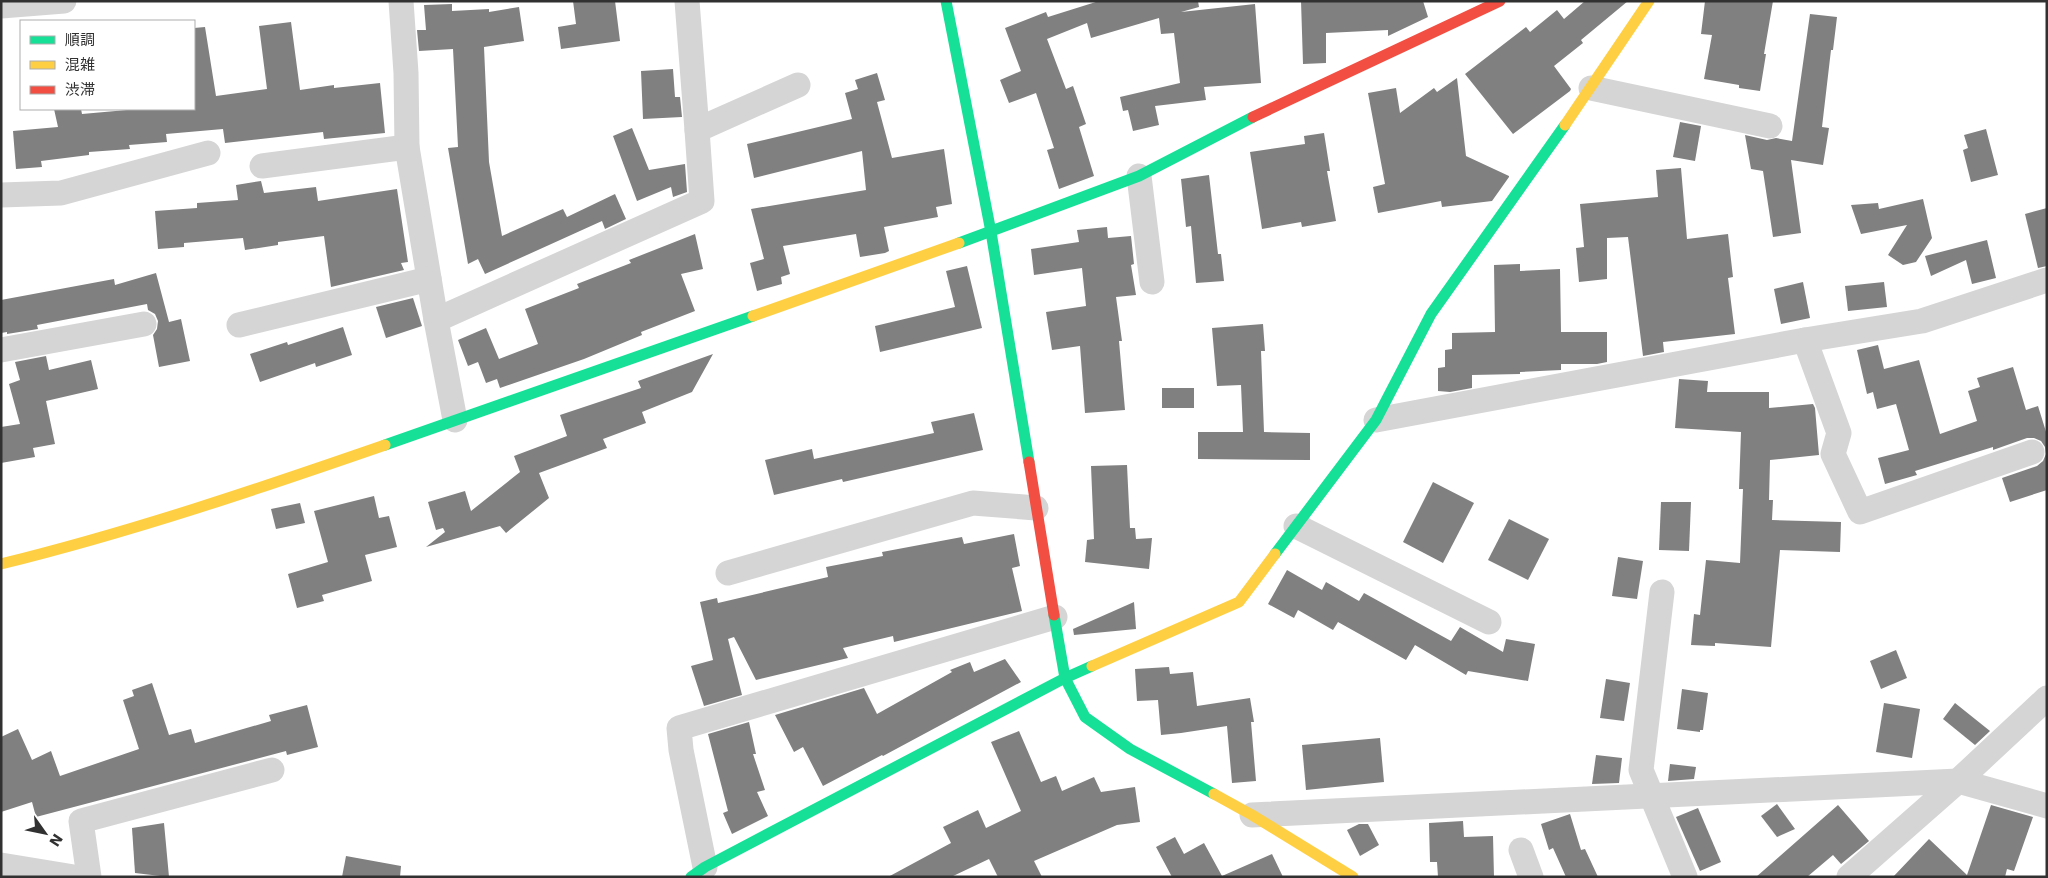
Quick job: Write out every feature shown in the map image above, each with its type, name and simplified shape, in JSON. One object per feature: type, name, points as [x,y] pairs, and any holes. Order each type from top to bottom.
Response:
[{"type":"street","points":[[1,6],[64,1]]},
{"type":"street","points":[[401,1],[406,73],[407,147],[455,420]]},
{"type":"street","points":[[436,320],[702,201],[687,1]]},
{"type":"street","points":[[946,1],[991,232],[1066,678],[1085,717],[1130,749],[1252,815],[1345,875]]},
{"type":"street","points":[[1,564],[75,546],[254,491],[991,232],[1139,176],[1278,104],[1500,1]]},
{"type":"street","points":[[1055,617],[680,728],[681,750],[698,872],[1066,678],[1239,602],[1376,420],[1432,314],[1591,88],[1649,1]]},
{"type":"street","points":[[697,130],[798,85]]},
{"type":"street","points":[[1591,88],[1770,126]]},
{"type":"street","points":[[262,166],[407,147]]},
{"type":"street","points":[[1,195],[61,193],[208,153]]},
{"type":"street","points":[[1139,176],[1152,282]]},
{"type":"street","points":[[239,325],[429,279]]},
{"type":"street","points":[[1376,420],[1805,340],[1922,321],[2047,280]]},
{"type":"street","points":[[1,350],[144,324]]},
{"type":"street","points":[[1805,340],[1839,433],[1833,454],[1860,512],[2032,452]]},
{"type":"street","points":[[728,573],[973,503],[1036,508]]},
{"type":"street","points":[[1296,526],[1489,622]]},
{"type":"street","points":[[1662,592],[1641,770],[1685,877]]},
{"type":"street","points":[[1849,877],[2047,698]]},
{"type":"street","points":[[88,877],[81,821],[272,770]]},
{"type":"street","points":[[1252,815],[1958,780],[2047,806]]},
{"type":"street","points":[[1521,850],[1531,877]]},
{"type":"street","points":[[1,864],[74,877]]},
{"type":"building","points":[[573,1],[615,1],[620,41],[561,49],[558,27],[576,24]]},
{"type":"building","points":[[1099,1],[1198,1],[1199,7],[1181,12],[1255,4],[1261,83],[1204,87],[1206,100],[1155,106],[1159,125],[1133,131],[1128,110],[1123,111],[1120,97],[1180,83],[1174,33],[1161,34],[1159,18],[1091,38],[1087,23],[1047,39],[1066,89],[1073,86],[1086,124],[1079,127],[1094,176],[1059,189],[1047,150],[1054,148],[1036,93],[1009,103],[1000,80],[1021,71],[1005,28],[1046,12],[1048,17]]},
{"type":"building","points":[[1301,1],[1423,1],[1428,17],[1388,36],[1388,30],[1326,33],[1326,63],[1303,64]]},
{"type":"building","points":[[1585,1],[1628,1],[1581,40],[1583,43],[1554,66],[1571,89],[1570,91],[1513,134],[1465,74],[1526,27],[1530,32],[1557,10],[1564,19]]},
{"type":"building","points":[[1705,1],[1773,1],[1760,91],[1704,79],[1712,35],[1701,34]]},
{"type":"building","points":[[452,4],[452,11],[489,9],[489,12],[519,7],[524,41],[484,47],[489,162],[502,236],[563,209],[567,217],[615,194],[626,219],[605,229],[602,221],[485,274],[478,259],[468,264],[448,148],[458,147],[453,49],[419,51],[417,30],[426,30],[424,5]]},
{"type":"building","points":[[1810,14],[1837,17],[1822,127],[1829,128],[1823,165],[1791,160],[1801,233],[1773,237],[1763,171],[1751,169],[1745,135],[1767,140],[1776,138],[1792,141]]},
{"type":"building","points":[[291,22],[300,90],[334,85],[334,88],[380,83],[385,133],[324,139],[323,132],[225,143],[223,129],[166,134],[167,142],[129,145],[130,149],[89,152],[89,155],[41,161],[42,167],[16,169],[13,131],[58,127],[54,110],[81,110],[82,114],[127,110],[195,110],[195,28],[205,27],[216,96],[267,89],[259,26]]},
{"type":"building","points":[[673,69],[675,97],[680,97],[682,117],[643,119],[641,71]]},
{"type":"building","points":[[877,73],[885,100],[877,102],[892,158],[944,149],[952,204],[936,207],[938,217],[884,227],[889,251],[885,253],[860,257],[856,234],[783,246],[790,274],[781,277],[782,284],[757,291],[750,263],[764,259],[751,209],[866,190],[862,151],[754,178],[747,144],[852,119],[845,93],[858,89],[855,80]]},
{"type":"building","points":[[1457,78],[1466,156],[1509,177],[1492,201],[1442,207],[1441,201],[1378,213],[1373,187],[1385,184],[1368,93],[1396,88],[1400,113],[1434,88],[1437,92]]},
{"type":"building","points":[[1680,122],[1701,126],[1695,161],[1673,157]]},
{"type":"building","points":[[632,128],[649,170],[685,164],[687,192],[673,197],[671,187],[637,201],[613,136]]},
{"type":"building","points":[[1986,129],[1998,175],[1971,182],[1963,150],[1968,148],[1964,135]]},
{"type":"building","points":[[1324,133],[1330,171],[1327,171],[1336,221],[1302,227],[1301,222],[1262,229],[1250,152],[1305,144],[1304,136]]},
{"type":"building","points":[[1681,168],[1687,239],[1728,234],[1733,277],[1728,278],[1735,334],[1663,342],[1664,352],[1643,356],[1628,237],[1607,238],[1607,279],[1579,282],[1576,248],[1584,247],[1580,204],[1658,197],[1656,170]]},
{"type":"building","points":[[1209,175],[1218,254],[1221,254],[1224,281],[1196,283],[1191,226],[1186,227],[1181,179]]},
{"type":"building","points":[[261,181],[264,193],[316,187],[318,201],[397,189],[408,262],[401,263],[404,270],[331,287],[324,236],[278,242],[278,245],[245,250],[243,238],[184,243],[184,247],[158,249],[155,211],[197,208],[197,203],[238,200],[236,185]]},
{"type":"building","points":[[1923,199],[1932,238],[1916,262],[1903,265],[1888,255],[1907,225],[1861,234],[1851,205],[1878,203],[1879,209]]},
{"type":"building","points":[[2047,208],[2047,266],[2038,268],[2025,214]]},
{"type":"building","points":[[1107,227],[1108,238],[1131,236],[1134,264],[1131,265],[1136,295],[1116,297],[1122,341],[1119,341],[1125,410],[1085,413],[1080,346],[1052,350],[1046,312],[1086,306],[1082,268],[1034,275],[1031,249],[1079,242],[1077,230]]},
{"type":"building","points":[[695,234],[703,269],[681,274],[695,311],[641,332],[642,335],[584,359],[500,388],[497,379],[486,383],[478,362],[468,366],[458,340],[486,328],[499,359],[538,344],[525,309],[579,288],[577,284],[631,263],[629,260]]},
{"type":"building","points":[[1987,240],[1996,278],[1972,284],[1966,260],[1931,276],[1925,256]]},
{"type":"building","points":[[1520,264],[1520,271],[1560,269],[1561,332],[1607,332],[1607,362],[1597,364],[1561,364],[1561,370],[1520,372],[1520,374],[1472,375],[1472,388],[1450,392],[1438,391],[1438,368],[1445,367],[1445,350],[1452,349],[1452,333],[1495,332],[1494,265]]},
{"type":"building","points":[[967,266],[982,328],[880,352],[875,326],[955,307],[946,271]]},
{"type":"building","points":[[156,273],[169,322],[181,319],[190,361],[159,367],[153,335],[157,329],[158,321],[155,314],[148,310],[147,304],[37,325],[38,329],[7,334],[7,332],[1,333],[1,300],[114,279],[115,285]]},
{"type":"building","points":[[1803,282],[1810,318],[1781,324],[1774,289]]},
{"type":"building","points":[[1884,282],[1887,307],[1848,311],[1845,286]]},
{"type":"building","points":[[413,298],[422,326],[386,338],[376,307]]},
{"type":"building","points":[[1263,324],[1265,351],[1261,351],[1264,432],[1310,433],[1310,460],[1198,459],[1198,432],[1243,432],[1241,385],[1217,386],[1212,328]]},
{"type":"building","points":[[343,327],[352,355],[316,367],[315,363],[260,382],[250,354],[287,342],[288,345]]},
{"type":"building","points":[[1878,345],[1884,369],[1919,360],[1940,434],[1977,421],[1968,391],[1980,387],[1977,378],[2013,367],[2026,410],[2038,406],[2047,435],[2047,490],[2010,502],[2002,478],[2037,466],[2043,461],[2046,454],[2045,447],[2041,441],[2034,438],[2027,438],[1993,450],[1993,447],[1915,471],[1917,475],[1885,484],[1878,458],[1909,450],[1896,404],[1877,409],[1873,392],[1867,394],[1857,350]]},
{"type":"building","points":[[713,354],[692,392],[642,412],[646,423],[603,439],[607,448],[539,473],[549,498],[506,533],[500,526],[426,547],[445,532],[443,528],[436,530],[428,502],[465,491],[471,511],[520,472],[514,456],[567,436],[560,415],[641,388],[638,381]]},
{"type":"building","points":[[46,356],[49,370],[91,360],[98,389],[46,401],[55,444],[33,448],[35,457],[1,463],[1,427],[20,424],[9,384],[20,380],[15,362]]},
{"type":"building","points":[[1679,379],[1708,381],[1707,392],[1769,392],[1769,408],[1813,404],[1815,408],[1819,455],[1770,460],[1769,500],[1773,500],[1772,520],[1841,522],[1840,552],[1780,550],[1771,647],[1715,643],[1715,646],[1691,645],[1694,614],[1700,615],[1706,560],[1740,563],[1743,489],[1739,489],[1741,432],[1675,428]]},
{"type":"building","points":[[1162,388],[1194,388],[1194,408],[1162,408]]},
{"type":"building","points":[[974,413],[983,450],[843,482],[842,479],[774,495],[765,460],[812,449],[814,459],[934,433],[931,422]]},
{"type":"building","points":[[1127,465],[1130,528],[1135,528],[1136,539],[1152,538],[1149,569],[1085,562],[1087,540],[1094,539],[1091,466]]},
{"type":"building","points":[[1433,482],[1474,503],[1443,563],[1403,542]]},
{"type":"building","points":[[374,496],[379,518],[389,516],[397,547],[365,555],[372,581],[322,595],[324,601],[297,608],[288,574],[328,562],[314,511]]},
{"type":"building","points":[[1661,502],[1691,502],[1689,551],[1659,550]]},
{"type":"building","points":[[300,503],[305,523],[276,529],[271,509]]},
{"type":"building","points":[[1509,519],[1549,539],[1528,580],[1488,560]]},
{"type":"building","points":[[1014,534],[1020,566],[1012,568],[1022,611],[894,642],[893,636],[843,648],[848,658],[756,680],[734,637],[728,639],[742,695],[704,706],[691,666],[713,660],[700,602],[717,598],[718,603],[828,577],[826,567],[883,556],[882,552],[962,537],[964,544]]},
{"type":"building","points":[[1618,557],[1643,561],[1637,599],[1612,596]]},
{"type":"building","points":[[1287,570],[1322,590],[1326,582],[1359,601],[1364,593],[1451,641],[1460,627],[1503,652],[1506,639],[1535,644],[1528,681],[1468,671],[1466,675],[1415,645],[1406,660],[1338,622],[1333,630],[1298,610],[1294,618],[1268,604]]},
{"type":"building","points":[[1134,602],[1136,629],[1074,635],[1073,629]]},
{"type":"building","points":[[1896,650],[1907,678],[1881,689],[1870,661]]},
{"type":"building","points":[[1005,659],[1021,682],[823,786],[803,747],[794,752],[775,715],[864,688],[877,714],[952,672],[950,670],[970,662],[974,672]]},
{"type":"building","points":[[1169,667],[1170,674],[1193,672],[1197,706],[1250,698],[1254,722],[1251,722],[1256,781],[1232,783],[1227,726],[1161,735],[1158,700],[1137,701],[1135,669]]},
{"type":"building","points":[[1606,679],[1630,683],[1624,721],[1600,718]]},
{"type":"building","points":[[152,683],[169,735],[191,729],[195,743],[271,721],[269,715],[307,705],[318,747],[287,755],[286,751],[36,817],[32,802],[1,812],[1,737],[18,729],[32,760],[51,751],[60,776],[139,749],[123,700],[134,696],[132,690]]},
{"type":"building","points":[[1682,689],[1708,693],[1703,730],[1700,730],[1700,732],[1677,729]]},
{"type":"building","points":[[1884,703],[1920,709],[1912,758],[1876,752]]},
{"type":"building","points":[[1955,703],[1990,731],[1975,745],[1943,719]]},
{"type":"building","points":[[749,722],[756,754],[753,754],[765,790],[757,792],[768,816],[732,834],[723,813],[728,811],[708,734]]},
{"type":"building","points":[[1019,731],[1041,782],[1056,776],[1062,791],[1094,777],[1101,792],[1135,787],[1140,822],[1117,825],[1034,861],[1042,877],[998,877],[989,859],[951,877],[888,877],[951,843],[943,827],[978,810],[986,828],[1021,811],[991,742]]},
{"type":"building","points":[[1380,738],[1384,782],[1306,790],[1302,745]]},
{"type":"building","points":[[1596,755],[1622,758],[1619,783],[1592,784]]},
{"type":"building","points":[[1670,764],[1696,767],[1694,779],[1668,781]]},
{"type":"building","points":[[1777,804],[1795,829],[1777,837],[1761,816]]},
{"type":"building","points":[[1838,805],[1869,841],[1841,864],[1833,855],[1807,877],[1756,877]]},
{"type":"building","points":[[1991,805],[2033,817],[2014,871],[2007,869],[2005,877],[1893,877],[1929,839],[1967,875]]},
{"type":"building","points":[[1698,808],[1721,862],[1700,871],[1676,817]]},
{"type":"building","points":[[1570,814],[1581,850],[1585,849],[1598,877],[1566,877],[1553,848],[1549,850],[1541,824]]},
{"type":"building","points":[[1463,821],[1464,837],[1493,836],[1494,877],[1438,877],[1437,862],[1430,862],[1429,823]]},
{"type":"building","points":[[164,823],[169,877],[135,873],[132,828]]},
{"type":"building","points":[[1359,824],[1368,824],[1379,845],[1360,856],[1347,830]]},
{"type":"building","points":[[1175,837],[1184,854],[1204,843],[1222,876],[1272,854],[1283,877],[1172,877],[1156,847]]},
{"type":"building","points":[[346,856],[401,866],[400,877],[342,877]]},
{"type":"traffic: fast","points":[[946,1],[991,232],[1029,462]]},
{"type":"traffic: fast","points":[[959,243],[1139,176],[1253,117]]},
{"type":"traffic: fast","points":[[1275,554],[1376,420],[1431,314],[1565,125]]},
{"type":"traffic: fast","points":[[385,445],[753,316]]},
{"type":"traffic: fast","points":[[1054,615],[1065,678],[1085,717],[1130,749],[1214,794]]},
{"type":"traffic: fast","points":[[691,877],[705,867],[1065,678],[1092,666]]},
{"type":"traffic: slow","points":[[1565,125],[1649,1]]},
{"type":"traffic: slow","points":[[753,316],[959,243]]},
{"type":"traffic: slow","points":[[1,564],[146,524],[242,494],[385,445]]},
{"type":"traffic: slow","points":[[1092,666],[1239,602],[1275,554]]},
{"type":"traffic: slow","points":[[1214,794],[1353,877]]},
{"type":"traffic: jam","points":[[1253,117],[1500,1]]},
{"type":"traffic: jam","points":[[1029,462],[1054,615]]}]
